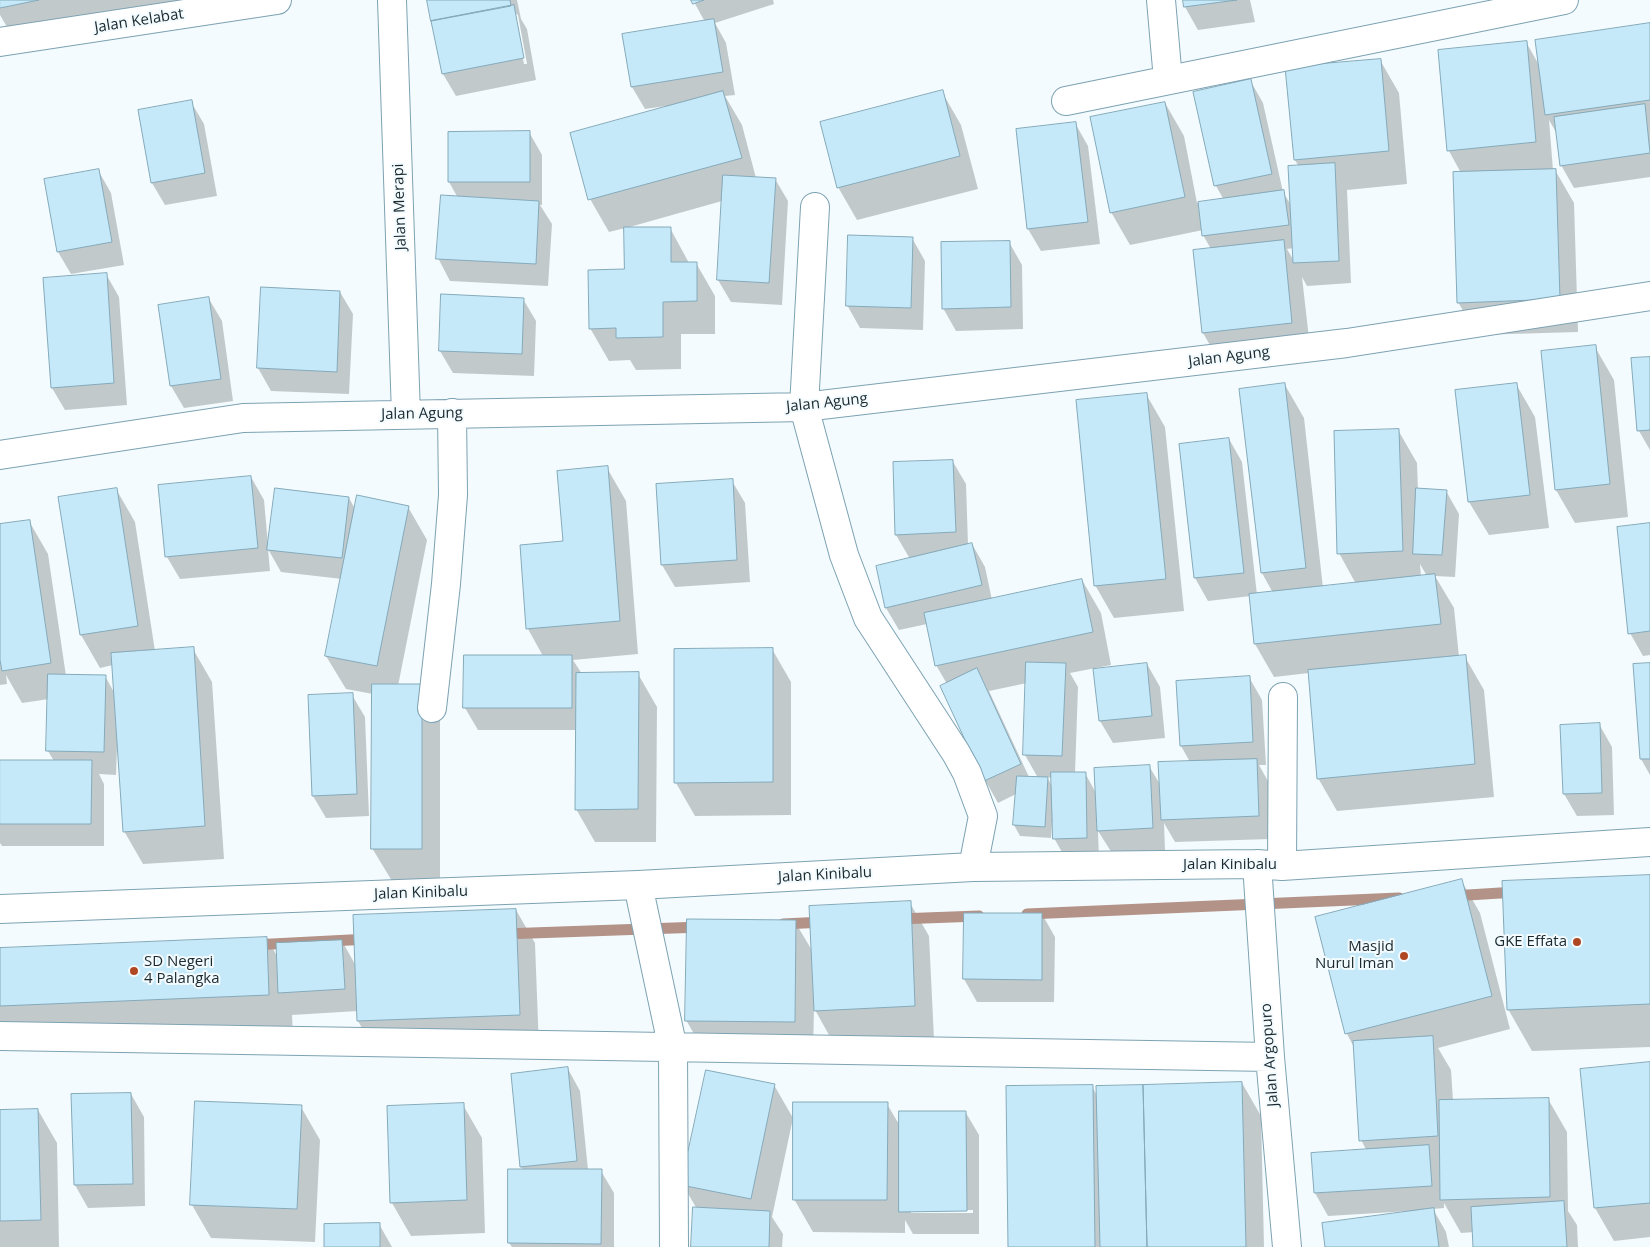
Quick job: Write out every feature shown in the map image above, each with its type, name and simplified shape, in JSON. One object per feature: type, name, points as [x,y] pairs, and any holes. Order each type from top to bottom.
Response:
[{"type":"street","name":"Jalan Kelabat","points":[[0,42],[277,0]]},
{"type":"street","name":"Jalan Merapi","points":[[392,0],[406,415]]},
{"type":"street","points":[[1160,0],[1168,80]]},
{"type":"street","points":[[1066,101],[1564,0]]},
{"type":"street","points":[[815,206],[804,408],[844,555],[868,618],[967,773],[982,816],[973,867]]},
{"type":"street","name":"Jalan Agung","points":[[0,455],[243,418],[804,408],[1347,343],[1650,296]]},
{"type":"street","points":[[432,708],[446,584],[452,505],[452,414]]},
{"type":"street","name":"Jalan Argopuro","points":[[1283,697],[1269,865],[1270,1057],[1287,1247]]},
{"type":"street","name":"Jalan Kinibalu","points":[[0,909],[638,885],[973,867],[1269,865],[1650,842]]},
{"type":"street","points":[[638,885],[673,1048],[674,1247]]},
{"type":"street","points":[[0,1036],[1270,1057]]},
{"type":"building","points":[[0,0],[39,0],[0,8]]},
{"type":"building","points":[[427,0],[510,0],[511,6],[431,21]]},
{"type":"building","points":[[691,0],[704,0],[693,4]]},
{"type":"building","points":[[1183,0],[1237,0],[1184,7]]},
{"type":"building","points":[[514,5],[524,58],[442,74],[431,21]]},
{"type":"building","points":[[714,19],[723,72],[631,87],[622,34]]},
{"type":"building","points":[[1650,23],[1650,100],[1545,115],[1535,40]]},
{"type":"building","points":[[1527,41],[1536,142],[1447,151],[1438,50]]},
{"type":"building","points":[[1381,59],[1389,151],[1294,160],[1285,67]]},
{"type":"building","points":[[1251,79],[1272,174],[1214,186],[1193,92]]},
{"type":"building","points":[[943,90],[960,156],[837,188],[820,122]]},
{"type":"building","points":[[723,91],[742,158],[588,200],[570,133]]},
{"type":"building","points":[[192,100],[205,173],[151,183],[138,110]]},
{"type":"building","points":[[1165,102],[1185,197],[1110,213],[1090,117]]},
{"type":"building","points":[[1645,104],[1650,153],[1560,166],[1554,117]]},
{"type":"building","points":[[1076,122],[1088,222],[1027,229],[1016,129]]},
{"type":"building","points":[[530,131],[530,182],[448,182],[448,132]]},
{"type":"building","points":[[1335,163],[1339,261],[1293,263],[1288,166]]},
{"type":"building","points":[[99,169],[112,242],[57,252],[44,179]]},
{"type":"building","points":[[1556,169],[1560,299],[1457,303],[1453,172]]},
{"type":"building","points":[[723,175],[776,178],[769,283],[717,280]]},
{"type":"building","points":[[1284,190],[1289,225],[1202,236],[1198,202]]},
{"type":"building","points":[[441,195],[539,201],[536,264],[436,259]]},
{"type":"building","points":[[624,227],[671,227],[671,262],[697,262],[697,301],[663,302],[663,337],[616,338],[616,328],[589,329],[588,270],[624,269]]},
{"type":"building","points":[[848,235],[913,237],[911,308],[846,306]]},
{"type":"building","points":[[1284,240],[1292,323],[1202,333],[1193,250]]},
{"type":"building","points":[[1010,241],[1011,307],[942,309],[941,242]]},
{"type":"building","points":[[107,273],[114,383],[51,388],[43,278]]},
{"type":"building","points":[[261,287],[340,291],[337,372],[257,368]]},
{"type":"building","points":[[441,294],[524,298],[522,354],[439,351]]},
{"type":"building","points":[[209,297],[221,379],[170,386],[158,305]]},
{"type":"building","points":[[1596,345],[1610,484],[1555,490],[1541,351]]},
{"type":"building","points":[[1650,357],[1650,430],[1637,431],[1631,358]]},
{"type":"building","points":[[1285,383],[1306,568],[1261,573],[1239,389]]},
{"type":"building","points":[[1517,383],[1530,495],[1468,502],[1455,390]]},
{"type":"building","points":[[1147,393],[1166,579],[1094,586],[1076,400]]},
{"type":"building","points":[[1399,429],[1403,551],[1337,554],[1334,431]]},
{"type":"building","points":[[1229,438],[1244,573],[1194,578],[1179,444]]},
{"type":"building","points":[[953,460],[956,532],[895,535],[893,462]]},
{"type":"building","points":[[608,466],[620,621],[526,629],[520,545],[563,541],[557,471]]},
{"type":"building","points":[[251,476],[258,548],[165,557],[158,485]]},
{"type":"building","points":[[733,479],[737,560],[661,565],[656,484]]},
{"type":"building","points":[[117,488],[138,626],[80,635],[58,497]]},
{"type":"building","points":[[275,488],[349,497],[342,558],[267,550]]},
{"type":"building","points":[[1416,488],[1447,490],[1442,555],[1413,554]]},
{"type":"building","points":[[357,495],[409,506],[377,666],[325,656]]},
{"type":"building","points":[[30,520],[51,663],[2,671],[0,660],[0,524]]},
{"type":"building","points":[[1650,523],[1650,631],[1628,634],[1617,527]]},
{"type":"building","points":[[972,543],[982,585],[885,608],[876,566]]},
{"type":"building","points":[[1435,574],[1441,624],[1254,644],[1249,594]]},
{"type":"building","points":[[1082,579],[1093,632],[935,666],[924,613]]},
{"type":"building","points":[[194,647],[205,826],[123,832],[111,653]]},
{"type":"building","points":[[773,648],[773,782],[674,783],[674,649]]},
{"type":"building","points":[[464,655],[572,655],[572,708],[463,708]]},
{"type":"building","points":[[1466,655],[1475,764],[1317,779],[1308,670]]},
{"type":"building","points":[[1026,662],[1066,663],[1062,756],[1023,755]]},
{"type":"building","points":[[1147,663],[1152,716],[1099,721],[1093,669]]},
{"type":"building","points":[[1650,663],[1650,759],[1640,759],[1633,664]]},
{"type":"building","points":[[977,668],[1021,764],[984,781],[940,686]]},
{"type":"building","points":[[639,672],[638,809],[575,810],[576,673]]},
{"type":"building","points":[[48,674],[106,675],[104,752],[46,751]]},
{"type":"building","points":[[1250,676],[1253,742],[1180,746],[1176,681]]},
{"type":"building","points":[[372,684],[422,684],[422,849],[371,849]]},
{"type":"building","points":[[353,693],[357,794],[312,796],[308,695]]},
{"type":"building","points":[[1600,723],[1602,793],[1563,794],[1560,725]]},
{"type":"building","points":[[1257,759],[1259,816],[1161,820],[1158,762]]},
{"type":"building","points":[[0,760],[92,760],[91,824],[0,824]]},
{"type":"building","points":[[1150,765],[1153,828],[1097,831],[1094,768]]},
{"type":"building","points":[[1051,772],[1086,772],[1087,838],[1053,839]]},
{"type":"building","points":[[1017,776],[1048,777],[1045,827],[1013,825]]},
{"type":"building","name":"GKE Effata","points":[[1650,875],[1650,1004],[1507,1010],[1502,881]]},
{"type":"building","name":"Masjid Nurul Iman","points":[[1462,879],[1492,996],[1345,1034],[1315,917]]},
{"type":"building","points":[[911,901],[915,1006],[814,1011],[809,906]]},
{"type":"building","points":[[516,909],[520,1015],[357,1021],[353,915]]},
{"type":"building","points":[[964,913],[1042,913],[1042,980],[963,979]]},
{"type":"building","points":[[687,919],[796,920],[795,1022],[685,1021]]},
{"type":"building","name":"SD Negeri 4 Palangka","points":[[267,937],[269,995],[0,1006],[0,948]]},
{"type":"building","points":[[342,940],[345,989],[278,993],[276,943]]},
{"type":"building","points":[[1433,1036],[1438,1136],[1359,1141],[1353,1041]]},
{"type":"building","points":[[1650,1062],[1650,1203],[1594,1208],[1580,1069]]},
{"type":"building","points":[[568,1067],[577,1161],[520,1167],[511,1074]]},
{"type":"building","points":[[706,1070],[775,1084],[751,1199],[681,1185]]},
{"type":"building","points":[[1242,1082],[1246,1247],[1147,1247],[1143,1085]]},
{"type":"building","points":[[1093,1085],[1095,1247],[1008,1247],[1006,1086]]},
{"type":"building","points":[[1143,1085],[1147,1247],[1100,1247],[1096,1086]]},
{"type":"building","points":[[131,1093],[133,1184],[74,1185],[71,1094]]},
{"type":"building","points":[[1549,1098],[1550,1197],[1440,1200],[1439,1100]]},
{"type":"building","points":[[195,1101],[302,1105],[297,1209],[190,1205]]},
{"type":"building","points":[[793,1102],[888,1102],[887,1200],[793,1200]]},
{"type":"building","points":[[464,1103],[467,1200],[390,1203],[387,1106]]},
{"type":"building","points":[[38,1109],[41,1220],[0,1221],[0,1110]]},
{"type":"building","points":[[899,1111],[966,1111],[967,1211],[899,1212]]},
{"type":"building","points":[[1429,1145],[1432,1186],[1314,1193],[1311,1153]]},
{"type":"building","points":[[508,1169],[602,1169],[601,1244],[508,1243]]},
{"type":"building","points":[[1564,1201],[1567,1247],[1473,1247],[1471,1207]]},
{"type":"building","points":[[693,1207],[770,1211],[769,1247],[691,1247]]},
{"type":"building","points":[[1434,1208],[1439,1247],[1325,1247],[1322,1223]]},
{"type":"building","points":[[380,1223],[380,1247],[324,1247],[324,1224]]},
{"type":"waterway","points":[[1452,896],[1516,892]]},
{"type":"waterway","points":[[1027,914],[1399,898]]},
{"type":"waterway","points":[[898,919],[979,916]]},
{"type":"waterway","points":[[783,924],[824,922]]},
{"type":"waterway","points":[[503,934],[702,927]]},
{"type":"waterway","points":[[253,945],[369,939]]},
{"type":"place","name":"GKE Effata","points":[[1577,942]]},
{"type":"place","name":"Masjid Nurul Iman","points":[[1404,956]]},
{"type":"place","name":"SD Negeri 4 Palangka","points":[[134,971]]}]
